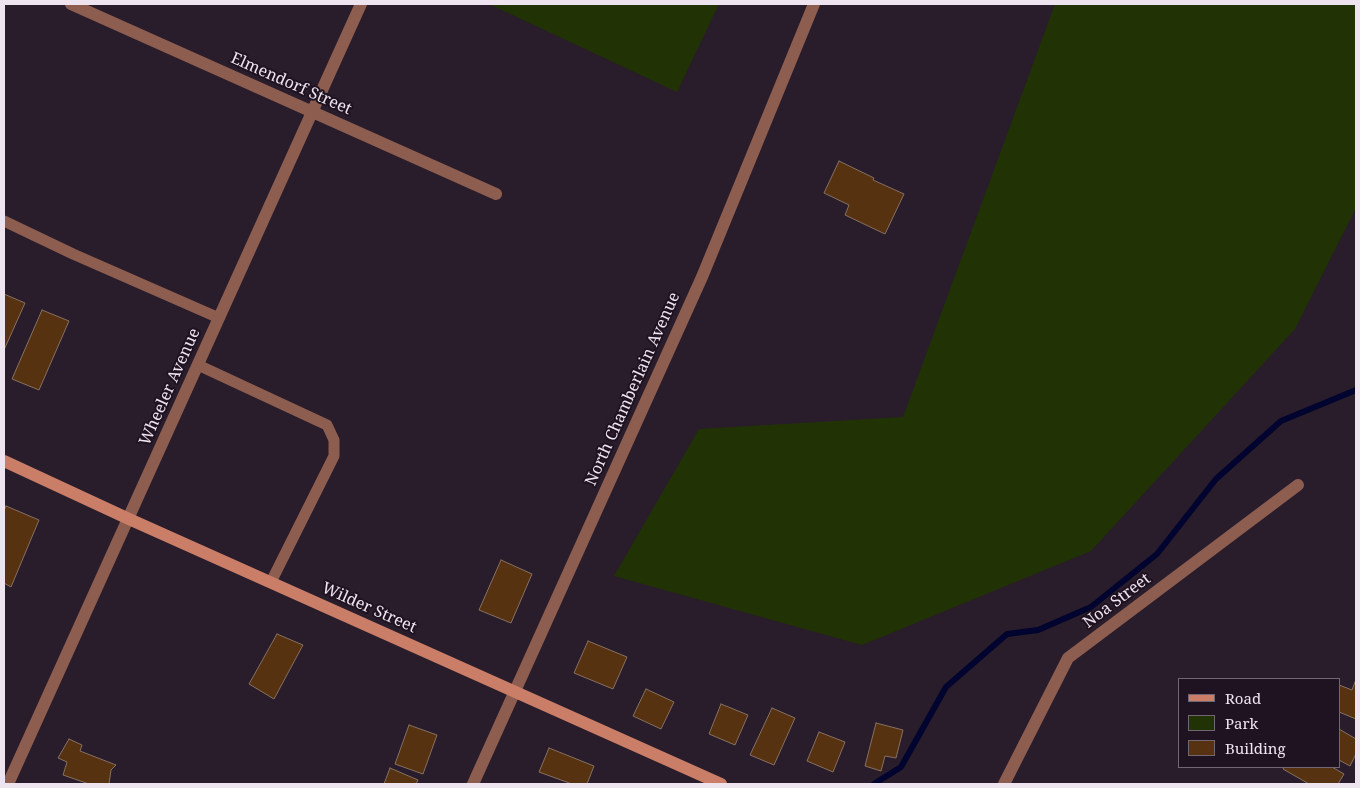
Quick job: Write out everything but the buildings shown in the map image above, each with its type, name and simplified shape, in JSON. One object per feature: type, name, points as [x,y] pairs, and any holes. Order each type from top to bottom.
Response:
[{"type":"street","name":"Elmendorf Street","points":[[71,4],[496,194]]},
{"type":"street","name":"Wheeler Avenue","points":[[8,784],[361,4]]},
{"type":"street","name":"North Chamberlain Avenue","points":[[473,784],[702,277],[814,4]]},
{"type":"street","name":"Wilder Street","points":[[4,461],[129,519],[721,784]]},
{"type":"street","name":"Noa Street","points":[[1004,784],[1068,658],[1298,485]]},
{"type":"lane","points":[[4,221],[73,254],[219,318]]},
{"type":"lane","points":[[198,365],[327,425],[334,440],[334,456],[271,582]]},
{"type":"green space","points":[[489,4],[719,4],[677,92]]},
{"type":"green space","points":[[1055,4],[1356,4],[1356,208],[1295,329],[1091,551],[862,645],[614,576],[699,429],[903,417]]},
{"type":"waterway","points":[[874,784],[901,767],[946,687],[1007,634],[1038,630],[1091,607],[1157,554],[1216,479],[1281,421],[1356,390]]}]
